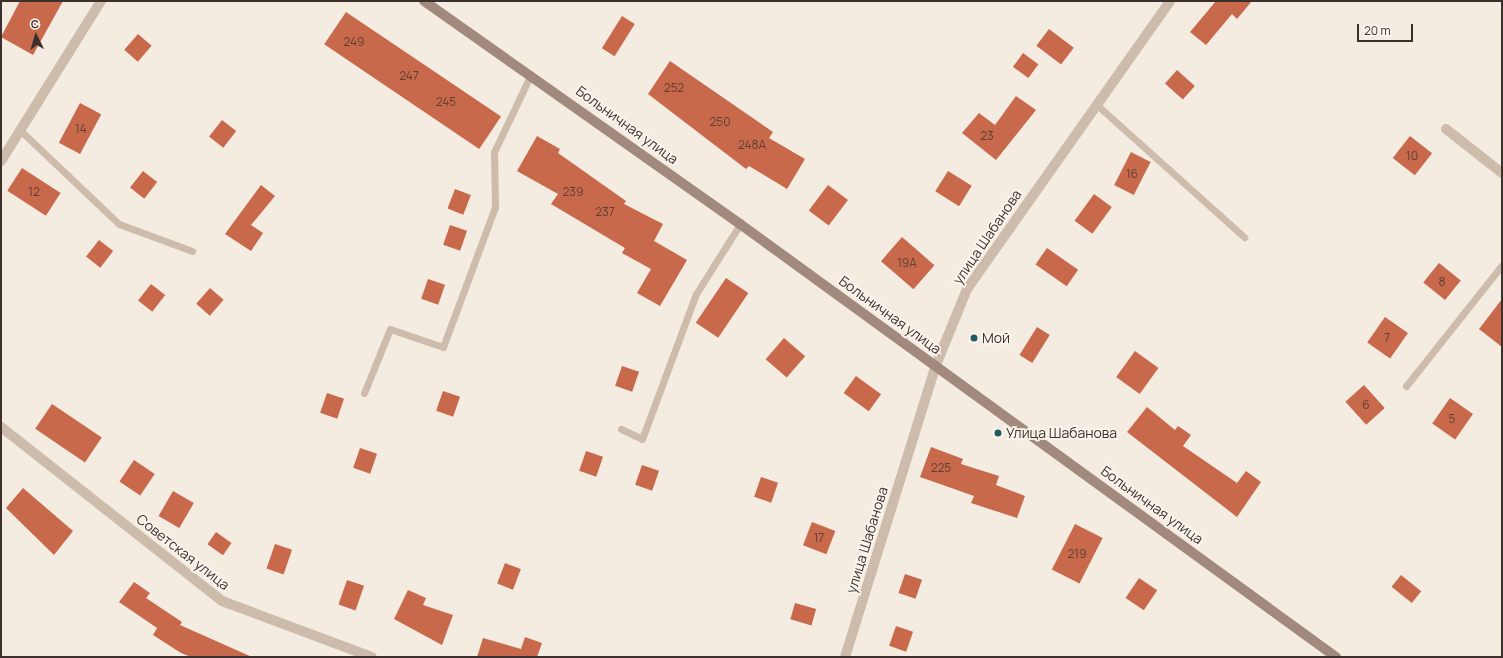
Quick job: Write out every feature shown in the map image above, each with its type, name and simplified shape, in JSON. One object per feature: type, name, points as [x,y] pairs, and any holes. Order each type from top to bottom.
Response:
[{"type":"street","points":[[1,161],[101,1]]},
{"type":"street","name":"Больничная улица","points":[[424,1],[531,74],[740,224],[1336,657]]},
{"type":"street","name":"улица Шабанова","points":[[845,657],[936,365],[967,289],[1170,1]]},
{"type":"street","points":[[1446,129],[1502,173]]},
{"type":"street","name":"Советская улица","points":[[1,427],[222,602],[372,657]]},
{"type":"lane","points":[[364,393],[390,329],[443,347],[495,207],[494,152],[531,74]]},
{"type":"lane","points":[[1097,105],[1244,237]]},
{"type":"lane","points":[[20,131],[119,224],[192,251]]},
{"type":"lane","points":[[621,429],[642,439],[696,294],[740,224]]},
{"type":"lane","points":[[1406,386],[1502,265]]},
{"type":"building","points":[[20,1],[63,1],[33,55],[1,37]]},
{"type":"building","points":[[1216,1],[1252,1],[1237,19],[1232,14],[1206,45],[1190,32]]},
{"type":"building","points":[[346,12],[501,117],[479,149],[324,44]]},
{"type":"building","points":[[622,16],[635,24],[615,56],[602,48]]},
{"type":"building","points":[[1049,29],[1074,48],[1061,64],[1036,46]]},
{"type":"building","points":[[138,34],[152,46],[138,62],[124,50]]},
{"type":"building","points":[[1023,53],[1038,64],[1028,78],[1013,67]]},
{"type":"building","points":[[670,61],[773,132],[769,138],[805,159],[787,189],[749,166],[746,169],[648,94]]},
{"type":"building","points":[[1177,70],[1195,86],[1183,99],[1165,83]]},
{"type":"building","points":[[1016,96],[1036,110],[996,160],[962,133],[979,113],[995,125]]},
{"type":"building","points":[[80,103],[101,114],[80,154],[59,143]]},
{"type":"building","points":[[222,120],[236,131],[223,148],[209,137]]},
{"type":"building","points":[[537,136],[560,149],[558,153],[626,201],[624,204],[663,224],[654,241],[687,260],[660,306],[637,293],[651,269],[622,253],[625,248],[551,204],[558,194],[517,171]]},
{"type":"building","points":[[1410,136],[1432,153],[1415,175],[1393,158]]},
{"type":"building","points":[[1131,152],[1151,162],[1134,195],[1114,185]]},
{"type":"building","points":[[22,168],[61,193],[46,216],[7,191]]},
{"type":"building","points":[[143,171],[157,182],[144,199],[130,188]]},
{"type":"building","points":[[948,171],[972,186],[959,206],[935,191]]},
{"type":"building","points":[[261,185],[275,196],[251,225],[263,233],[251,251],[225,234]]},
{"type":"building","points":[[828,185],[848,200],[829,226],[809,211]]},
{"type":"building","points":[[455,189],[471,195],[463,215],[447,209]]},
{"type":"building","points":[[1094,194],[1112,207],[1092,234],[1075,221]]},
{"type":"building","points":[[450,225],[467,231],[460,251],[443,245]]},
{"type":"building","points":[[902,237],[934,265],[913,289],[881,261]]},
{"type":"building","points":[[99,240],[113,251],[100,268],[86,257]]},
{"type":"building","points":[[1047,248],[1078,270],[1067,286],[1036,264]]},
{"type":"building","points":[[1439,263],[1461,281],[1445,300],[1423,282]]},
{"type":"building","points":[[726,278],[748,293],[718,338],[696,323]]},
{"type":"building","points":[[428,279],[445,285],[438,305],[421,299]]},
{"type":"building","points":[[151,284],[165,295],[152,312],[138,301]]},
{"type":"building","points":[[210,288],[224,300],[210,316],[196,304]]},
{"type":"building","points":[[1502,299],[1502,347],[1479,329]]},
{"type":"building","points":[[1385,317],[1408,333],[1390,358],[1367,342]]},
{"type":"building","points":[[1037,327],[1050,335],[1032,363],[1020,355]]},
{"type":"building","points":[[784,338],[805,356],[787,378],[766,359]]},
{"type":"building","points":[[1135,351],[1158,368],[1140,394],[1116,377]]},
{"type":"building","points":[[622,366],[639,372],[632,392],[615,386]]},
{"type":"building","points":[[856,376],[881,394],[869,411],[844,393]]},
{"type":"building","points":[[1364,385],[1385,408],[1366,425],[1345,402]]},
{"type":"building","points":[[443,391],[460,397],[453,417],[436,411]]},
{"type":"building","points":[[327,393],[344,399],[337,419],[320,413]]},
{"type":"building","points":[[1450,398],[1473,414],[1455,439],[1432,423]]},
{"type":"building","points":[[52,404],[102,438],[85,462],[35,429]]},
{"type":"building","points":[[1147,407],[1175,430],[1178,426],[1191,435],[1183,446],[1237,483],[1246,471],[1261,482],[1237,517],[1127,432]]},
{"type":"building","points":[[931,447],[963,459],[961,464],[999,476],[996,485],[1025,496],[1017,518],[971,503],[974,496],[920,477]]},
{"type":"building","points":[[360,448],[377,454],[370,474],[353,468]]},
{"type":"building","points":[[586,451],[603,457],[596,477],[579,471]]},
{"type":"building","points":[[134,460],[155,474],[140,496],[119,482]]},
{"type":"building","points":[[642,465],[659,471],[652,491],[635,485]]},
{"type":"building","points":[[761,477],[778,483],[771,503],[754,497]]},
{"type":"building","points":[[23,488],[73,531],[54,555],[6,508]]},
{"type":"building","points":[[173,491],[194,503],[179,528],[159,516]]},
{"type":"building","points":[[812,522],[835,531],[826,554],[803,545]]},
{"type":"building","points":[[1075,524],[1103,538],[1079,584],[1052,569]]},
{"type":"building","points":[[216,532],[232,543],[223,555],[207,544]]},
{"type":"building","points":[[275,544],[292,550],[284,574],[267,569]]},
{"type":"building","points":[[505,563],[521,569],[513,590],[497,584]]},
{"type":"building","points":[[905,574],[922,580],[916,599],[898,593]]},
{"type":"building","points":[[1401,575],[1421,591],[1412,603],[1392,587]]},
{"type":"building","points":[[1139,578],[1157,590],[1144,610],[1126,598]]},
{"type":"building","points":[[347,580],[364,586],[356,610],[339,605]]},
{"type":"building","points":[[134,582],[150,593],[146,598],[182,622],[180,625],[252,657],[191,657],[181,653],[153,635],[157,628],[119,602]]},
{"type":"building","points":[[408,590],[426,598],[423,605],[453,615],[442,645],[394,619]]},
{"type":"building","points":[[795,603],[816,609],[811,625],[790,619]]},
{"type":"building","points":[[896,626],[913,632],[906,652],[889,646]]},
{"type":"building","points":[[525,637],[542,643],[537,657],[477,657],[483,638],[521,649]]},
{"type":"place","name":"Мой","points":[[974,338]]},
{"type":"place","name":"Улица Шабанова","points":[[998,433]]}]
